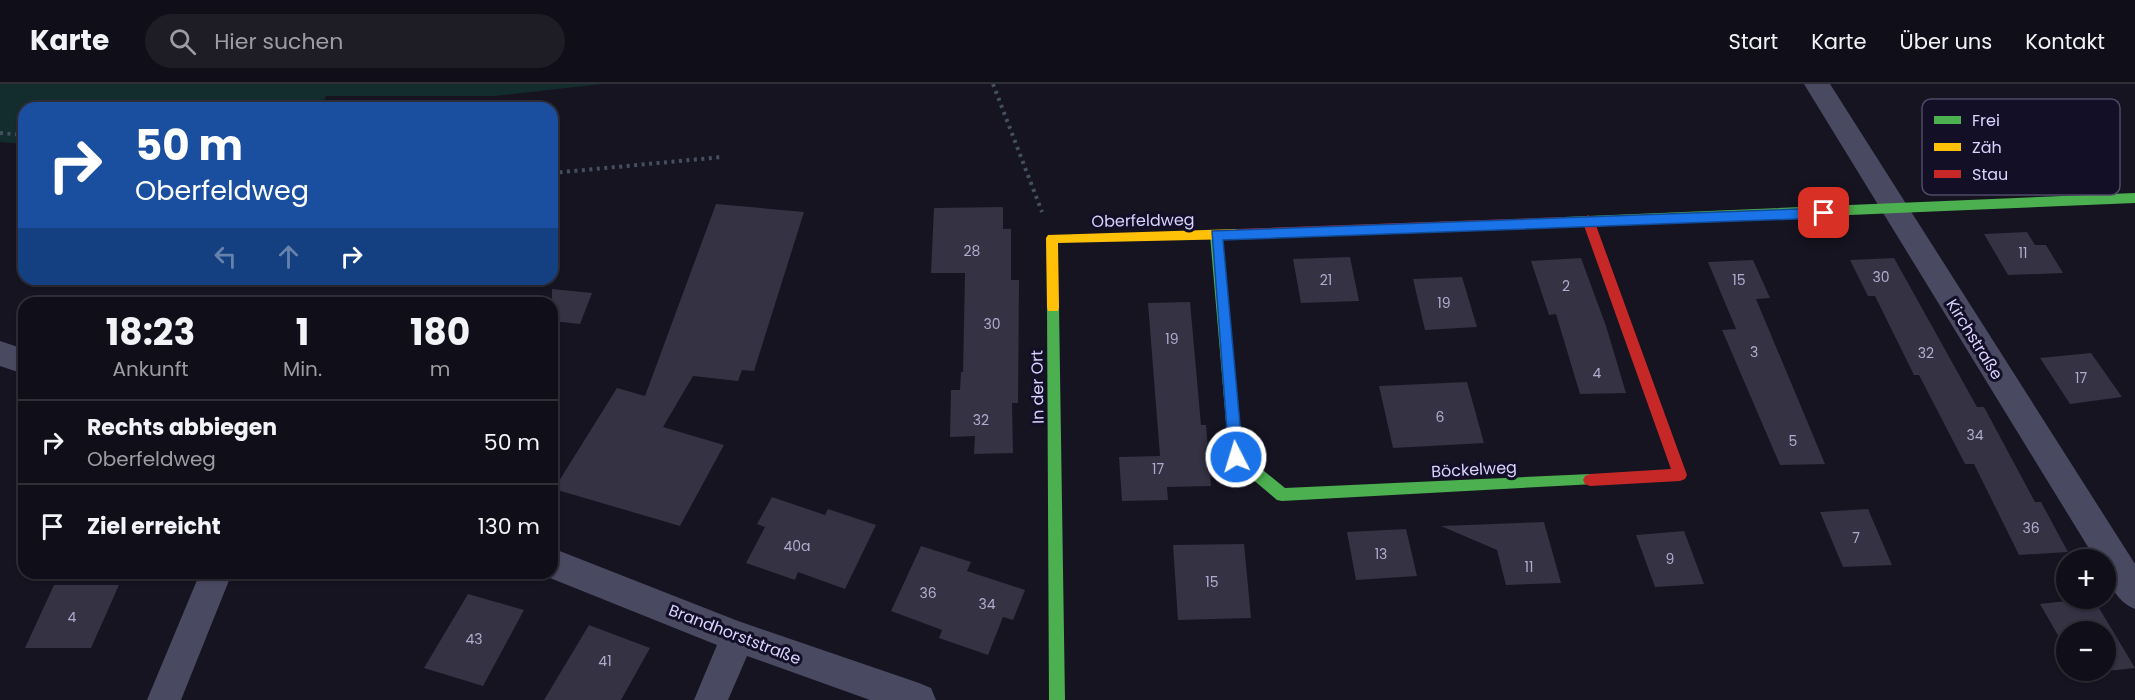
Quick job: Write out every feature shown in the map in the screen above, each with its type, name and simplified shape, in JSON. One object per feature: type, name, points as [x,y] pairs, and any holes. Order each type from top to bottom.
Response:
[{"type":"street","name":"Kirchstraße","points":[[1817,84],[2135,592]]},
{"type":"street","name":"Oberfeldweg","points":[[1052,238],[1216,235],[1894,210],[2135,198]]},
{"type":"street","name":"Böckelweg","points":[[1216,235],[1236,457],[1282,495],[1680,475],[1587,220]]},
{"type":"street","name":"In der Ort","points":[[1052,238],[1057,700]]},
{"type":"street","points":[[0,353],[18,360]]},
{"type":"street","name":"Brandhorststraße","points":[[558,565],[738,637],[919,700]]},
{"type":"street","points":[[164,700],[214,579]]},
{"type":"street","points":[[711,700],[738,637]]},
{"type":"path","points":[[993,84],[1052,238]]},
{"type":"path","points":[[0,133],[18,134]]},
{"type":"path","points":[[558,172],[722,157]]},
{"type":"green space","points":[[0,84],[602,84],[494,96],[326,96],[324,102],[18,102],[18,144],[0,142]]},
{"type":"building","points":[[716,204],[804,212],[754,371],[742,370],[738,381],[693,376],[663,427],[724,445],[680,526],[558,490],[558,483],[617,388],[645,396]]},
{"type":"building","points":[[1003,207],[1003,229],[1011,229],[1011,280],[1019,280],[1018,403],[1012,403],[1013,453],[974,454],[975,436],[950,437],[951,390],[960,390],[961,372],[963,372],[965,273],[931,273],[934,208]]},
{"type":"building","points":[[2027,232],[2035,245],[2046,245],[2063,273],[2008,275],[1984,234]]},
{"type":"building","points":[[1350,257],[1359,301],[1301,303],[1293,259]]},
{"type":"building","points":[[1581,258],[1606,326],[1626,393],[1580,394],[1556,314],[1549,315],[1531,261]]},
{"type":"building","points":[[1894,258],[1977,407],[1984,407],[2035,502],[2041,502],[2066,549],[2056,549],[2056,553],[2019,555],[1974,464],[1965,464],[1919,375],[1914,375],[1875,296],[1868,296],[1850,260]]},
{"type":"building","points":[[1753,260],[1770,298],[1756,299],[1825,464],[1780,465],[1722,330],[1736,329],[1708,262]]},
{"type":"building","points":[[1462,277],[1477,327],[1425,330],[1413,279]]},
{"type":"building","points":[[552,289],[592,293],[580,324],[558,322],[558,297],[552,297]]},
{"type":"building","points":[[1190,302],[1201,425],[1206,425],[1211,486],[1167,487],[1168,500],[1122,501],[1119,457],[1160,456],[1148,303]]},
{"type":"building","points":[[2091,353],[2122,397],[2070,404],[2040,358]]},
{"type":"building","points":[[1467,382],[1484,443],[1393,448],[1379,386]]},
{"type":"building","points":[[772,497],[825,515],[828,509],[876,525],[845,589],[798,572],[795,580],[746,563],[765,527],[757,524]]},
{"type":"building","points":[[1868,509],[1892,565],[1843,567],[1820,512]]},
{"type":"building","points":[[1544,522],[1561,583],[1506,585],[1497,550],[1441,526]]},
{"type":"building","points":[[1406,529],[1417,576],[1356,580],[1347,532]]},
{"type":"building","points":[[1684,531],[1704,584],[1655,587],[1636,535]]},
{"type":"building","points":[[1244,544],[1251,618],[1178,620],[1173,545]]},
{"type":"building","points":[[921,546],[971,562],[967,571],[1025,590],[1013,620],[1003,617],[988,655],[939,638],[942,630],[891,611]]},
{"type":"building","points":[[54,585],[119,585],[91,648],[25,648]]},
{"type":"building","points":[[468,594],[524,610],[483,686],[424,668]]},
{"type":"building","points":[[2056,602],[2056,609],[2100,609],[2107,621],[2056,621],[2056,632],[2040,604]]},
{"type":"building","points":[[589,625],[650,648],[621,700],[544,700]]},
{"type":"building","points":[[2116,636],[2135,668],[2116,670]]},
{"type":"traffic: fast","points":[[1564,222],[2135,198]]},
{"type":"traffic: fast","points":[[1216,235],[1236,457],[1282,495],[1590,480]]},
{"type":"traffic: fast","points":[[1053,307],[1057,700]]},
{"type":"traffic: slow","points":[[1053,307],[1052,238],[1237,234]]},
{"type":"traffic: jam","points":[[1588,220],[1680,475],[1590,480]]},
{"type":"traffic: jam","points":[[1237,234],[1564,222]]},
{"type":"route","points":[[1236,457],[1216,235],[1824,213]]}]
